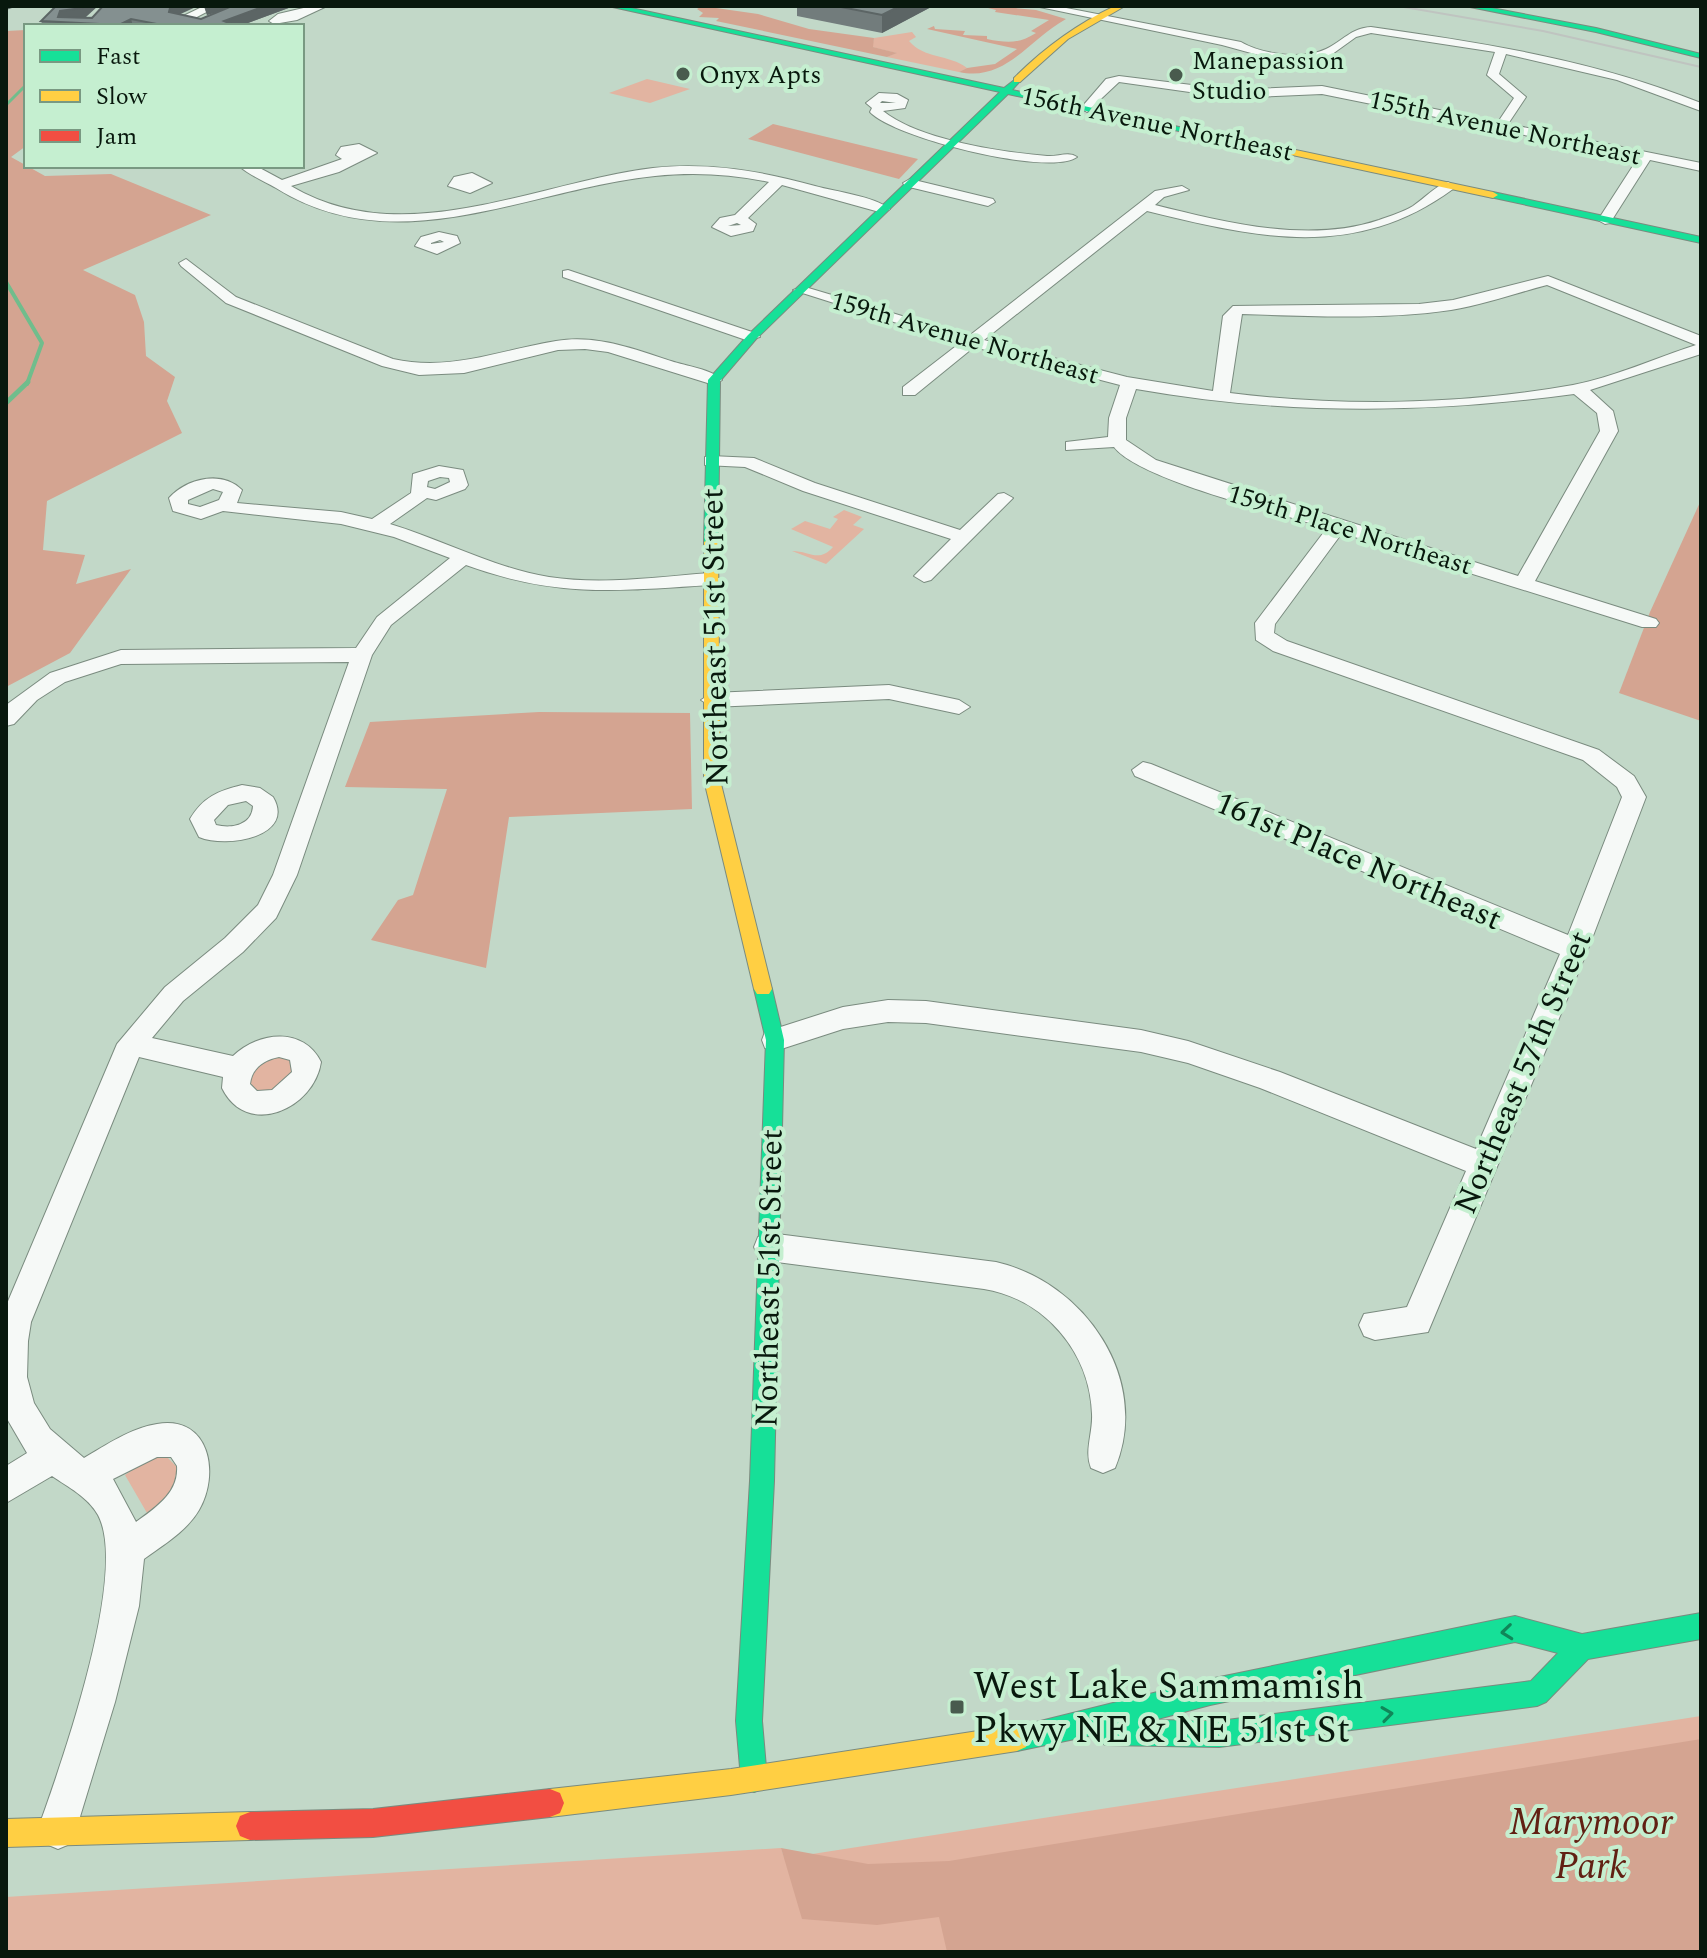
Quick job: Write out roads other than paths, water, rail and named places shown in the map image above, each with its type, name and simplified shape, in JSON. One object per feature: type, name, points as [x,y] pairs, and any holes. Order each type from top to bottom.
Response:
[{"type":"main road","name":"156th Avenue Northeast","points":[[612,6],[1701,240]]},
{"type":"main road","points":[[714,380],[752,337],[1057,40],[1091,18],[1121,6]]},
{"type":"main road","points":[[1469,6],[1596,30],[1701,56]]},
{"type":"main road","points":[[1516,6],[1701,56]]},
{"type":"main road","points":[[1539,6],[1701,48]]},
{"type":"main road","points":[[1617,16],[1701,38]]},
{"type":"main road","points":[[940,76],[988,77],[1029,66]]},
{"type":"main road","name":"Northeast 51st Street","points":[[714,380],[710,579],[712,780],[775,1040],[762,1481],[749,1721],[754,1779]]},
{"type":"main road","points":[[6,1833],[58,1829],[373,1823],[754,1779],[1060,1731],[1210,1692],[1515,1629],[1582,1647],[1701,1626]]},
{"type":"main road","points":[[1060,1731],[1219,1734],[1537,1693],[1582,1647]]},
{"type":"street","points":[[213,6],[180,20],[202,23],[248,6],[277,18],[291,17],[322,6]]},
{"type":"street","points":[[1040,6],[1287,55],[1323,54],[1355,32],[1364,30],[1502,49],[1564,60],[1668,92],[1701,107]]},
{"type":"street","points":[[1502,49],[1493,75],[1520,97],[1502,131]]},
{"type":"street","name":"155th Avenue Northeast","points":[[1087,108],[1115,76],[1232,94],[1307,89],[1359,97],[1502,131],[1701,167]]},
{"type":"street","points":[[1652,94],[1668,92]]},
{"type":"street","points":[[1348,108],[1359,97]]},
{"type":"street","points":[[880,107],[878,114],[920,136],[1050,160],[1071,157]]},
{"type":"street","points":[[1605,220],[1646,156]]},
{"type":"street","points":[[281,185],[334,169],[351,159]]},
{"type":"street","points":[[250,168],[307,201],[367,216],[435,218],[659,172],[720,170],[883,209]]},
{"type":"street","points":[[739,219],[777,182]]},
{"type":"street","points":[[910,183],[995,198],[978,214]]},
{"type":"street","points":[[1144,206],[1237,227],[1344,230],[1411,214],[1427,205],[1448,186]]},
{"type":"street","points":[[475,188],[495,208]]},
{"type":"street","points":[[909,391],[1160,194],[1182,190]]},
{"type":"street","points":[[435,218],[437,237]]},
{"type":"street","points":[[186,263],[231,300],[388,363],[419,370],[464,368],[558,345],[585,344],[610,347],[714,380]]},
{"type":"street","points":[[568,274],[752,337]]},
{"type":"street","points":[[1221,395],[1232,306],[1332,312],[1419,309],[1490,297],[1548,277],[1701,342]]},
{"type":"street","name":"159th Avenue Northeast","points":[[800,290],[1130,382],[1221,395],[1364,406],[1473,403],[1578,389],[1701,349]]},
{"type":"street","points":[[1072,446],[1117,441],[1113,427],[1130,382]]},
{"type":"street","points":[[1523,584],[1609,431],[1605,411],[1578,389]]},
{"type":"street","name":"159th Place Northeast","points":[[1117,441],[1140,459],[1170,473],[1649,623]]},
{"type":"street","points":[[711,461],[748,462],[809,487],[963,537]]},
{"type":"street","points":[[376,525],[422,493]]},
{"type":"street","points":[[924,576],[1004,498]]},
{"type":"street","points":[[224,506],[243,511],[335,516],[376,525],[528,579],[564,584],[710,579]]},
{"type":"street","name":"Northeast 57th Street","points":[[1338,526],[1254,636],[1591,755],[1626,782],[1634,797],[1575,949],[1417,1321],[1375,1325]]},
{"type":"street","points":[[58,1829],[79,1769],[123,1599],[126,1551],[113,1507],[87,1476],[52,1456],[28,1427],[9,1394],[8,1357],[15,1322],[131,1044],[174,994],[234,945],[267,911],[285,875],[362,655],[384,621],[464,557]]},
{"type":"street","points":[[6,719],[20,701],[51,680],[90,664],[121,657],[362,655]]},
{"type":"street","points":[[712,700],[889,692],[959,707]]},
{"type":"street","name":"161st Place Northeast","points":[[1143,770],[1575,949]]},
{"type":"street","points":[[265,815],[305,813]]},
{"type":"street","points":[[775,1040],[843,1018],[888,1011],[926,1012],[1141,1041],[1188,1052],[1270,1080],[1484,1165]]},
{"type":"street","points":[[131,1044],[239,1069]]},
{"type":"street","points":[[769,1247],[984,1275],[1026,1286],[1060,1310],[1085,1337],[1097,1357],[1108,1397],[1110,1437],[1103,1456]]},
{"type":"street","points":[[87,1476],[142,1443],[157,1439],[183,1445],[191,1455],[195,1468],[193,1485],[184,1502],[126,1551]]},
{"type":"street","points":[[6,1486],[52,1456]]},
{"type":"waterway","points":[[6,105],[24,87]]},
{"type":"waterway","points":[[6,282],[42,343],[28,382]]},
{"type":"waterway","points":[[6,403],[28,382]]},
{"type":"tram line","points":[[1398,6],[1543,31],[1701,67]]},
{"type":"place","name":"Onyx Apts","points":[[683,74]]},
{"type":"place","name":"Manepassion Studio","points":[[1176,75]]},
{"type":"place","name":"West Lake Sammamish Pkwy NE & NE 51st St","points":[[957,1707]]},
{"type":"park label","name":"Marymoor Park","points":[[1591,1843]]}]
